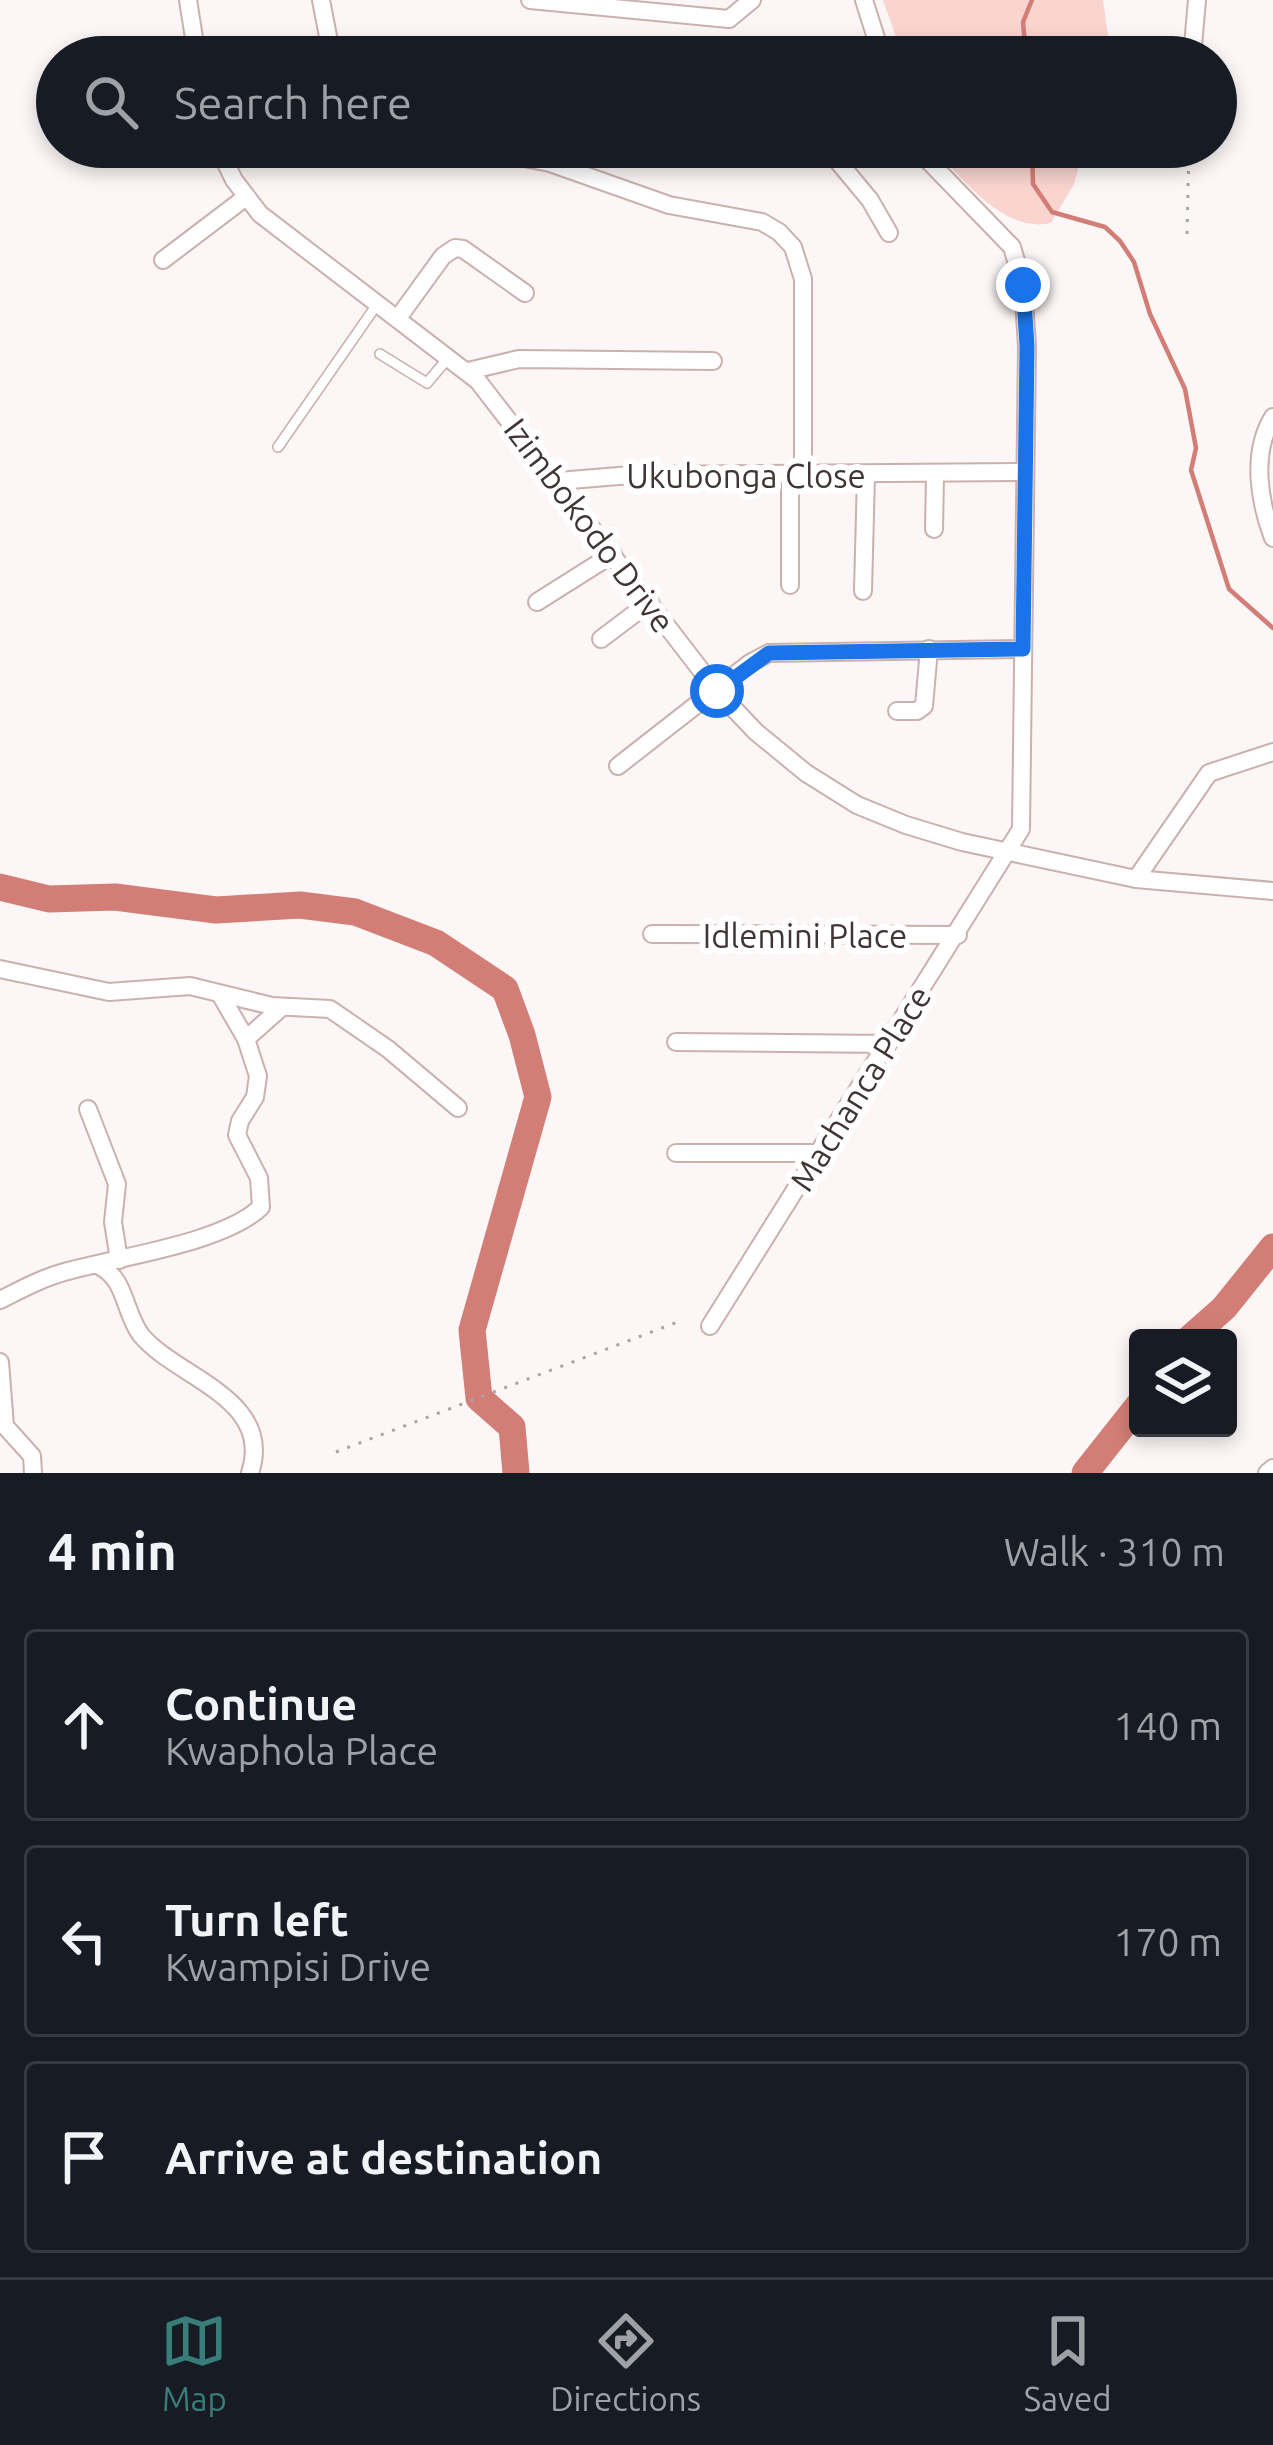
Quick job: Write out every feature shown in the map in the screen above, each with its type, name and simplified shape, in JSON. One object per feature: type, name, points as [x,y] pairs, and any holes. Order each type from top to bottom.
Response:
[{"type":"street","points":[[188,0],[194,36]]},
{"type":"street","points":[[321,0],[328,36]]},
{"type":"street","points":[[530,0],[729,19],[752,0]]},
{"type":"street","points":[[864,0],[875,36]]},
{"type":"street","points":[[1194,36],[1197,0]]},
{"type":"street","name":"Izimbokodo Drive","points":[[230,168],[246,197],[275,227],[468,371],[717,691],[782,756],[856,805],[933,834],[1136,879],[1273,891]]},
{"type":"street","points":[[564,168],[669,205],[752,219],[787,238],[798,256],[803,279],[790,585]]},
{"type":"street","points":[[843,168],[889,233]]},
{"type":"street","name":"Machanca Place","points":[[710,1326],[958,935],[1023,820],[1026,309],[1016,256],[997,229],[936,168]]},
{"type":"street","points":[[163,260],[246,197]]},
{"type":"street","points":[[398,318],[443,256],[455,248],[525,293]]},
{"type":"street","points":[[468,371],[519,359],[713,361]]},
{"type":"street","points":[[1270,422],[1259,479],[1273,538]]},
{"type":"street","name":"Ukubonga Close","points":[[558,481],[631,475],[1024,472]]},
{"type":"street","points":[[863,591],[866,475]]},
{"type":"street","points":[[934,529],[935,475]]},
{"type":"street","points":[[536,602],[614,554]]},
{"type":"street","points":[[601,639],[650,602]]},
{"type":"street","points":[[897,711],[917,712],[924,706],[929,649]]},
{"type":"street","points":[[618,766],[769,653],[1023,649]]},
{"type":"street","points":[[1136,879],[1209,773],[1273,752]]},
{"type":"street","name":"Idlemini Place","points":[[652,934],[958,935]]},
{"type":"street","points":[[0,969],[109,992],[190,986],[346,1016],[458,1108]]},
{"type":"street","points":[[0,1300],[53,1275],[174,1246],[261,1208],[259,1178],[237,1135],[258,1087],[256,1064],[220,994]]},
{"type":"street","points":[[246,1039],[282,1007]]},
{"type":"street","points":[[676,1042],[888,1043]]},
{"type":"street","points":[[88,1109],[117,1184],[113,1222],[119,1260]]},
{"type":"street","points":[[676,1153],[819,1153]]},
{"type":"street","points":[[96,1264],[118,1282],[142,1335],[238,1410],[254,1450],[250,1473]]},
{"type":"street","points":[[0,1362],[5,1426],[32,1456],[33,1473]]},
{"type":"lane","points":[[278,447],[378,303]]},
{"type":"lane","points":[[380,353],[427,382],[449,357]]},
{"type":"path","points":[[1187,234],[1189,168]]},
{"type":"path","points":[[336,1452],[683,1320]]},
{"type":"shaded area","points":[[883,0],[1103,0],[1108,36],[896,36]]},
{"type":"shaded area","points":[[952,168],[1078,168],[1051,223],[1034,224],[1001,212]]},
{"type":"waterway","points":[[1024,36],[1023,22],[1032,0]]},
{"type":"waterway","points":[[1033,168],[1033,184],[1052,212],[1105,227],[1134,262],[1150,314],[1185,389],[1196,448],[1191,470],[1229,589],[1273,628]]},
{"type":"waterway","points":[[0,887],[49,899],[115,897],[216,910],[300,905],[355,912],[436,943],[505,989],[538,1097],[472,1330],[479,1398],[512,1427],[516,1473]]},
{"type":"waterway","points":[[1200,1329],[1224,1308],[1273,1247]]},
{"type":"waterway","points":[[1085,1473],[1129,1417]]},
{"type":"route","points":[[717,691],[750,663],[782,651],[1023,649],[1027,346],[1023,285]]}]
